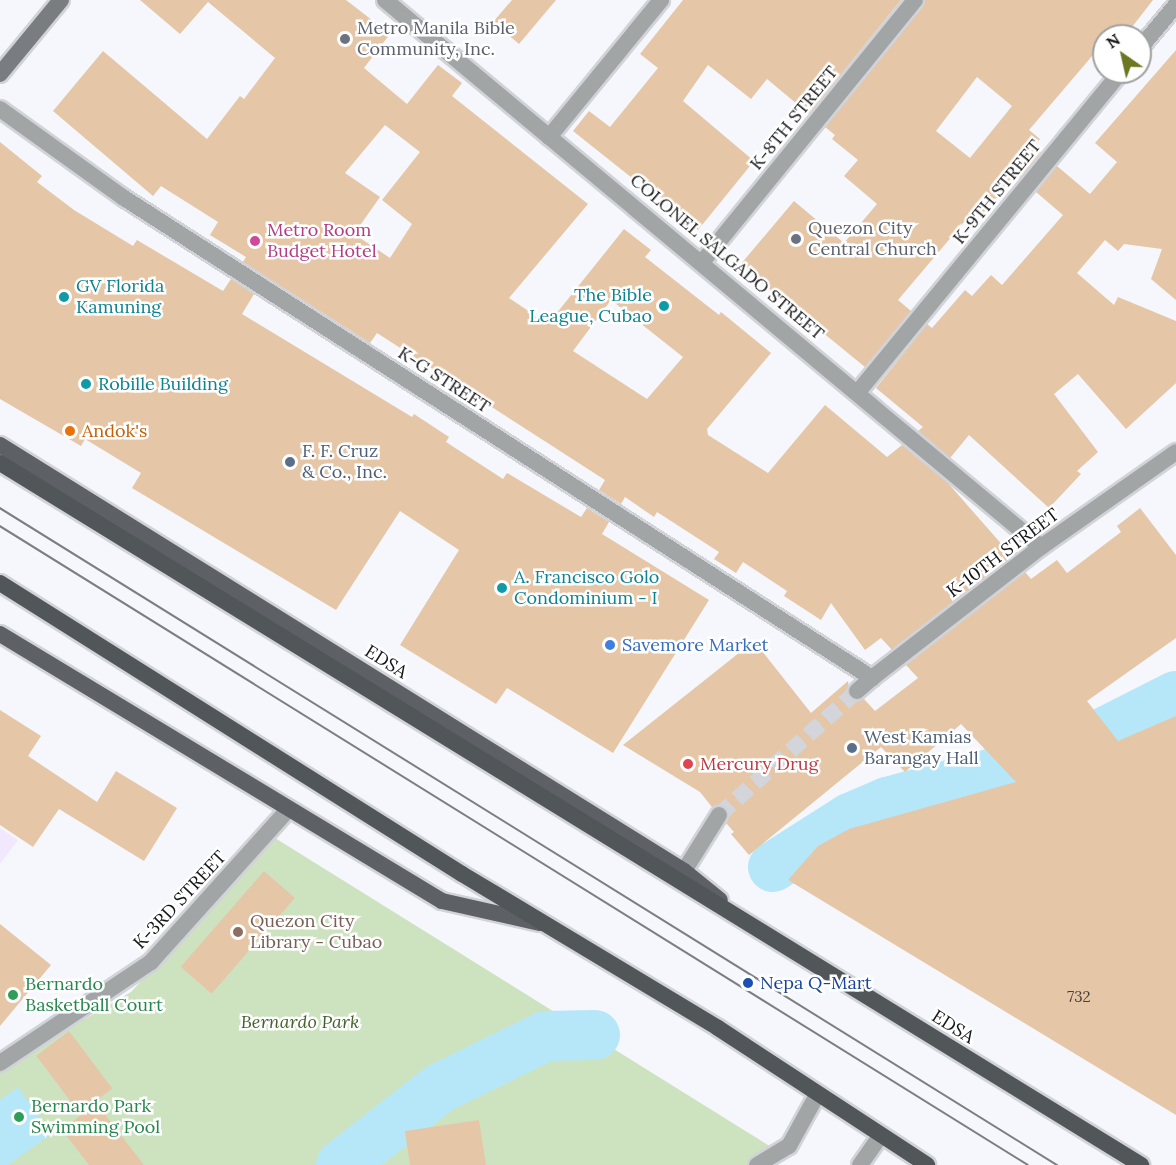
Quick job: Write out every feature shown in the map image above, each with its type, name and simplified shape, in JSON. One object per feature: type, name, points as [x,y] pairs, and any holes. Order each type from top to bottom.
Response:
[{"type":"highway","name":"EDSA","points":[[0,463],[543,800],[746,921],[1141,1165]]},
{"type":"highway","points":[[0,583],[462,874],[718,1028],[927,1165]]},
{"type":"main road","points":[[0,74],[61,0]]},
{"type":"main road","name":"EDSA","points":[[0,445],[684,871],[746,921]]},
{"type":"main road","points":[[0,634],[441,901],[550,925]]},
{"type":"street","name":"COLONEL SALGADO STREET","points":[[385,0],[549,137],[703,261],[1041,547]]},
{"type":"street","points":[[549,137],[661,0]]},
{"type":"street","name":"K-8TH STREET","points":[[703,261],[915,0]]},
{"type":"street","points":[[1152,33],[1176,4]]},
{"type":"street","name":"K-9TH STREET","points":[[858,392],[1111,84]]},
{"type":"street","name":"K-G STREET","points":[[0,109],[124,198],[872,678]]},
{"type":"street","name":"K-10TH STREET","points":[[857,691],[1041,547],[1176,453]]},
{"type":"street","name":"K-3RD STREET","points":[[0,1063],[151,962],[288,810]]},
{"type":"street","points":[[684,871],[719,815]]},
{"type":"street","points":[[757,1165],[789,1146],[817,1095]]},
{"type":"street","points":[[860,1165],[880,1136]]},
{"type":"shaded area","points":[[0,828],[18,840],[0,864]]},
{"type":"green space","name":"Bernardo Park","points":[[275,838],[776,1150],[750,1165],[0,1165],[0,1069],[131,992]]},
{"type":"water","name":"Bernardo Park Swimming Pool","points":[[18,1087],[51,1134],[8,1165],[0,1165],[0,1100]]},
{"type":"building","points":[[140,0],[346,0],[390,34],[364,68],[407,104],[438,65],[462,83],[452,96],[588,204],[509,298],[548,324],[624,229],[651,250],[645,257],[719,315],[721,312],[771,353],[707,429],[708,435],[768,473],[825,405],[887,457],[902,445],[947,482],[1012,556],[892,650],[881,638],[865,650],[831,603],[821,620],[784,596],[787,591],[743,562],[736,573],[714,559],[719,552],[657,512],[654,517],[625,497],[621,504],[599,490],[605,480],[377,333],[370,343],[243,262],[246,257],[210,235],[218,222],[161,186],[153,196],[53,111],[103,51],[207,139],[240,96],[244,99],[275,58],[208,2],[180,34]],"holes":[[[385,125],[420,152],[382,200],[412,224],[390,258],[354,234],[380,197],[345,173]],[[611,300],[683,357],[647,399],[573,351]]]},
{"type":"building","points":[[512,0],[556,0],[519,44],[493,22]]},
{"type":"building","points":[[683,0],[901,0],[809,114],[767,79],[751,99],[708,65],[683,101],[754,161],[698,230],[635,174],[632,178],[573,131],[589,111],[610,127],[658,68],[640,54]]},
{"type":"building","points":[[925,0],[1153,0],[1134,24],[1092,24],[1092,56],[1029,130],[1040,139],[1034,146],[1041,152],[1020,179],[1015,175],[983,215],[975,209],[898,300],[911,311],[865,367],[740,265],[794,201],[844,243],[877,204],[844,176],[858,160],[832,139],[835,135],[825,127]],"holes":[[[977,77],[1012,106],[970,158],[936,131]]]},
{"type":"building","points":[[1176,50],[1176,300],[1151,279],[1162,249],[1124,244],[1118,251],[1105,240],[1077,273],[1114,305],[1118,297],[1176,321],[1176,383],[1126,429],[1078,374],[1054,394],[1098,452],[1077,471],[1081,474],[1049,508],[969,435],[950,458],[918,431],[923,427],[876,388],[927,324],[932,328],[965,290],[972,296],[991,275],[1002,285],[1063,215],[1036,192],[1057,166],[1090,194],[1117,162],[1095,143],[1146,84],[1152,84],[1152,78]]},
{"type":"building","points":[[0,142],[42,176],[37,182],[74,210],[133,246],[137,240],[223,291],[231,279],[254,294],[242,314],[412,417],[414,414],[449,437],[446,442],[503,479],[507,473],[581,517],[587,508],[609,522],[602,534],[709,600],[613,753],[507,688],[496,704],[400,645],[459,550],[400,511],[336,610],[132,488],[141,473],[85,439],[81,446],[0,399]]},
{"type":"building","points":[[1140,508],[1176,555],[1176,638],[1087,701],[1118,741],[1176,716],[1176,1115],[788,880],[818,846],[849,829],[1016,782],[961,724],[905,772],[881,747],[749,855],[731,834],[734,832],[726,823],[729,815],[725,806],[712,807],[700,792],[623,745],[754,641],[811,713],[848,681],[850,698],[864,699],[875,711],[918,678],[906,665],[1025,572],[1031,579],[1057,560],[1067,573],[1121,532],[1117,526]]},
{"type":"building","points":[[0,710],[41,736],[28,756],[97,802],[116,771],[177,808],[144,861],[59,809],[33,847],[0,825]]},
{"type":"building","name":"Quezon City Library - Cubao","points":[[264,871],[295,898],[212,994],[181,967]]},
{"type":"building","name":"Bernardo Basketball Court","points":[[0,924],[51,965],[0,1026]]},
{"type":"building","points":[[69,1031],[112,1089],[80,1113],[36,1056]]},
{"type":"building","points":[[96,1103],[144,1165],[89,1165],[62,1130]]},
{"type":"building","points":[[479,1120],[486,1165],[410,1165],[405,1131]]},
{"type":"waterway","points":[[773,867],[850,818],[887,802],[1059,755],[1176,696]]},
{"type":"waterway","points":[[341,1165],[440,1088],[546,1036],[595,1035]]},
{"type":"tunnel","points":[[719,815],[857,691]]},
{"type":"tram line","points":[[0,508],[1057,1165]]},
{"type":"tram line","points":[[0,526],[1028,1165]]},
{"type":"place","name":"Metro Manila Bible Community, Inc.","points":[[345,39]]},
{"type":"place","name":"Quezon City Central Church","points":[[796,239]]},
{"type":"place","name":"Metro Room Budget Hotel","points":[[255,241]]},
{"type":"place","name":"GV Florida Kamuning","points":[[64,297]]},
{"type":"place","name":"The Bible League, Cubao","points":[[664,306]]},
{"type":"place","name":"Robille Building","points":[[86,384]]},
{"type":"place","name":"Andok's","points":[[70,431]]},
{"type":"place","name":"F. F. Cruz & Co., Inc.","points":[[290,462]]},
{"type":"place","name":"A. Francisco Golo Condominium - I","points":[[502,588]]},
{"type":"place","name":"Savemore Market","points":[[610,645]]},
{"type":"place","name":"West Kamias Barangay Hall","points":[[852,748]]},
{"type":"place","name":"Mercury Drug","points":[[688,764]]},
{"type":"place","name":"Quezon City Library - Cubao","points":[[238,932]]},
{"type":"place","name":"Nepa Q-Mart","points":[[748,983]]},
{"type":"place","name":"Bernardo Basketball Court","points":[[13,995]]},
{"type":"place","name":"Bernardo Park Swimming Pool","points":[[19,1117]]}]
